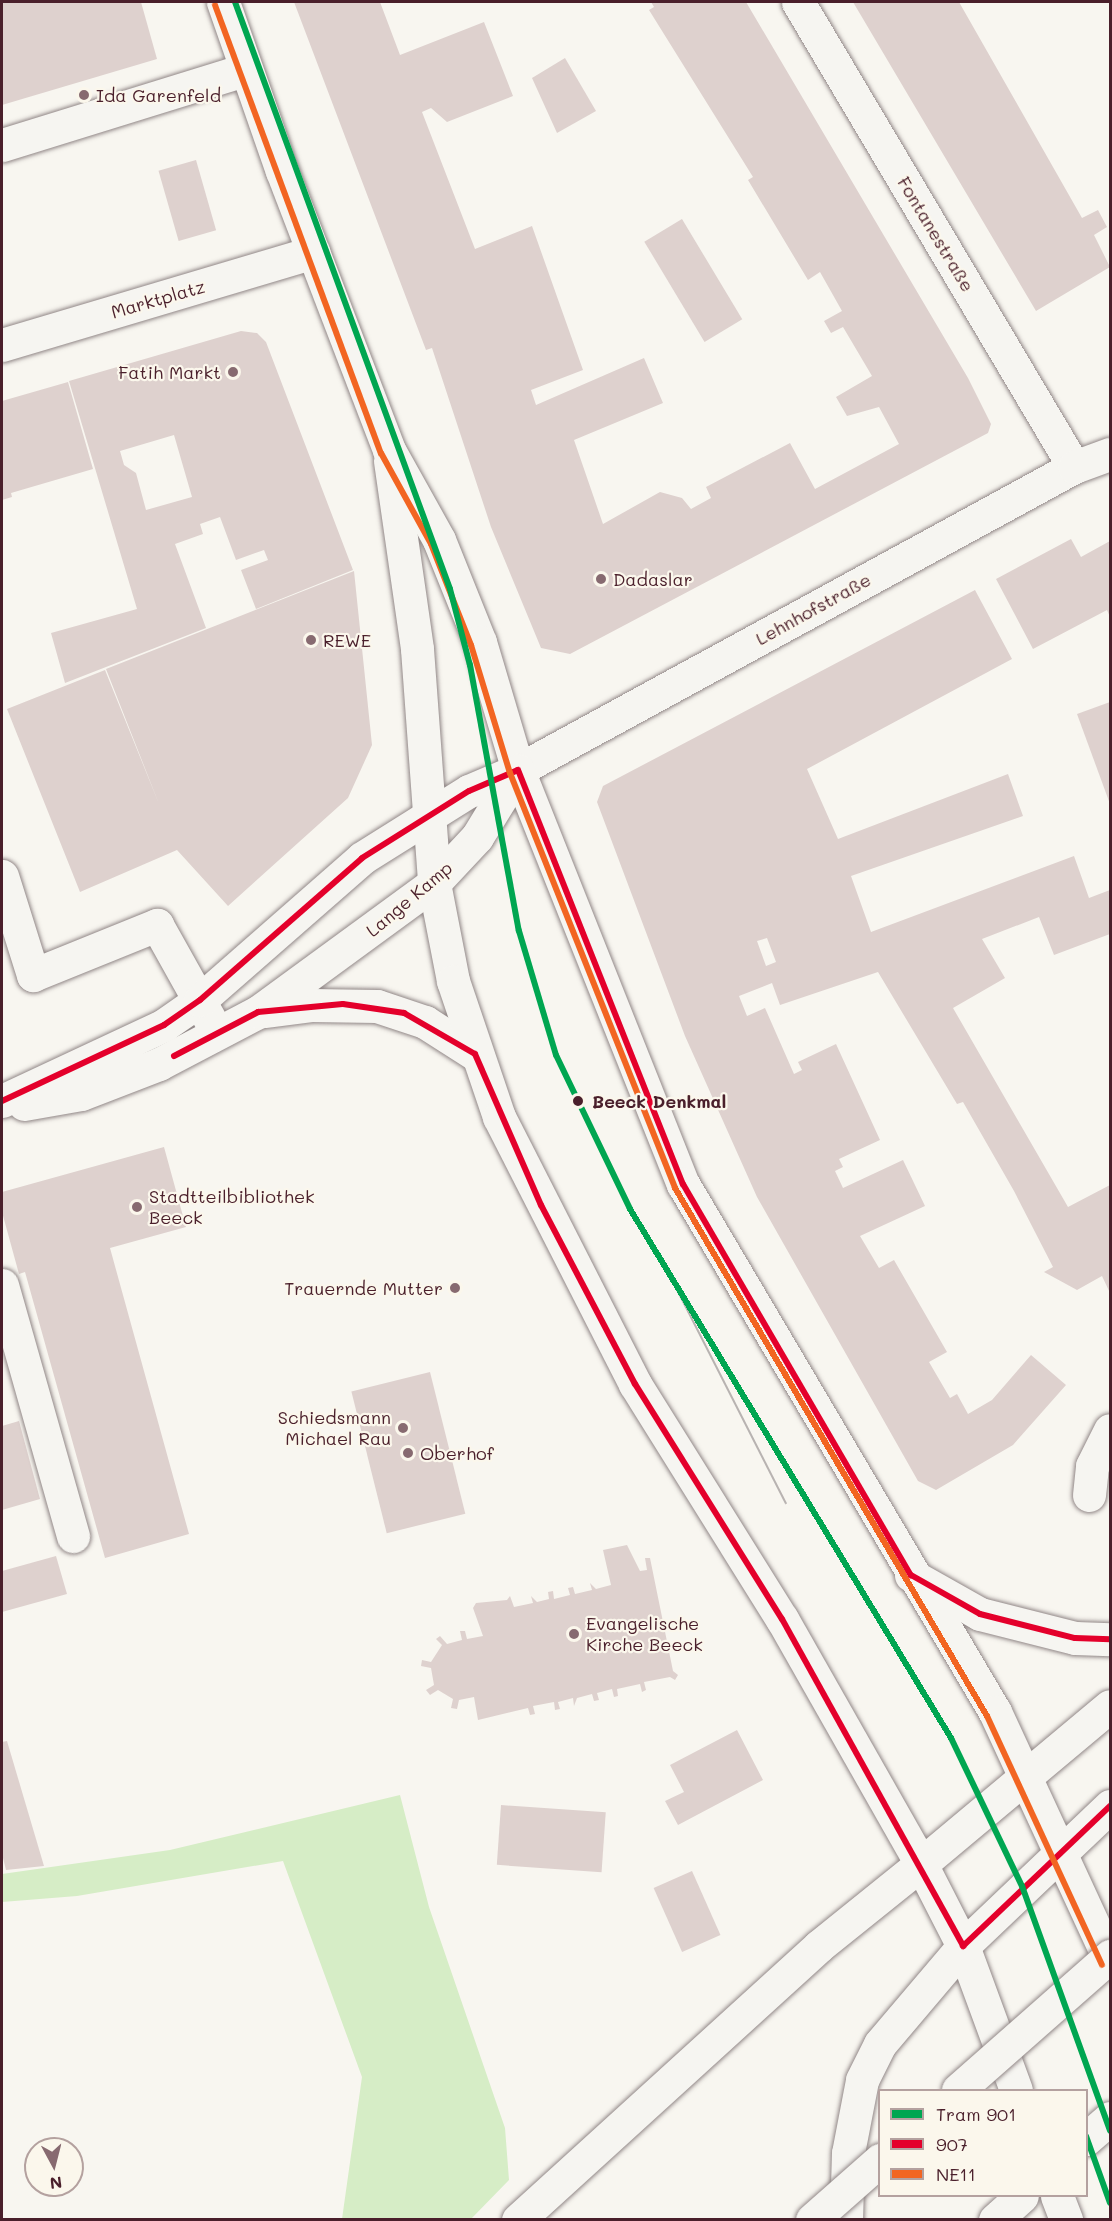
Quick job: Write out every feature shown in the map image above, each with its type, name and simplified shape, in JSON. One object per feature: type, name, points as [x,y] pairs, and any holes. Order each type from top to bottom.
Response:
[{"type":"main road","points":[[223,2],[245,70],[389,450],[440,540],[480,642],[518,770],[683,1184],[910,1575],[995,1712],[1062,1852],[1110,1961]]},
{"type":"main road","name":"Fontanestraße","points":[[798,2],[1074,467]]},
{"type":"main road","points":[[2,145],[245,70]]},
{"type":"main road","name":"Marktplatz","points":[[2,345],[314,252]]},
{"type":"main road","points":[[389,450],[417,649],[426,817],[434,883],[451,972],[475,1054],[499,1118],[541,1205],[635,1384],[782,1619],[921,1864],[963,1946],[1015,2089]]},
{"type":"main road","name":"Lehnhofstraße","points":[[518,770],[1074,467],[1110,454]]},
{"type":"main road","points":[[2,1101],[164,1025],[200,1000],[362,858],[426,817],[518,770]]},
{"type":"main road","name":"Lange Kamp","points":[[2,1109],[81,1094],[159,1064],[258,1012],[434,883],[477,837],[518,770]]},
{"type":"main road","points":[[2,876],[33,975],[157,925],[216,1033]]},
{"type":"main road","points":[[258,1012],[311,1005],[377,1006],[425,1022],[475,1054]]},
{"type":"main road","points":[[2,1285],[73,1536]]},
{"type":"main road","points":[[1089,1495],[1092,1466],[1110,1430]]},
{"type":"main road","points":[[910,1575],[980,1614],[1075,1638],[1110,1639]]},
{"type":"main road","points":[[518,2220],[810,1953],[1027,1779],[1110,1706]]},
{"type":"main road","points":[[846,2220],[848,2153],[862,2080],[880,2044],[963,1946],[1110,1806]]},
{"type":"main road","points":[[960,2089],[1110,1956]]},
{"type":"main road","points":[[1088,2137],[1110,2118]]},
{"type":"main road","points":[[812,2220],[878,2161]]},
{"type":"main road","points":[[994,2220],[1021,2197]]},
{"type":"main road","points":[[1057,2197],[1066,2220]]},
{"type":"green space","points":[[400,1795],[429,1907],[505,2128],[509,2180],[471,2219],[342,2219],[362,2077],[283,1861],[77,1896],[2,1902],[2,1874],[170,1850]]},
{"type":"building","points":[[2,2],[141,2],[157,59],[2,105]]},
{"type":"building","points":[[294,2],[380,2],[400,55],[484,22],[513,96],[447,122],[431,108],[422,112],[475,249],[532,226],[583,370],[531,390],[536,405],[644,358],[663,403],[574,440],[603,524],[660,492],[682,498],[691,509],[711,498],[706,487],[790,443],[815,489],[899,444],[879,407],[847,416],[836,397],[872,376],[843,327],[831,333],[824,321],[842,311],[820,272],[808,280],[748,180],[753,177],[649,10],[654,7],[651,2],[746,2],[968,378],[991,424],[988,433],[570,654],[541,648],[491,527],[432,348],[426,350]]},
{"type":"building","points":[[853,2],[959,2],[1082,218],[1098,210],[1107,227],[1094,235],[1110,267],[1036,311]]},
{"type":"building","points":[[565,58],[596,111],[557,133],[532,78]]},
{"type":"building","points":[[196,160],[216,230],[179,241],[159,171]]},
{"type":"building","points":[[682,219],[742,319],[705,342],[644,242]]},
{"type":"building","points":[[241,331],[257,333],[266,342],[353,570],[256,609],[241,570],[268,560],[264,550],[236,560],[220,517],[200,524],[203,534],[175,544],[206,628],[65,683],[51,633],[137,609],[69,381]],"holes":[[[174,435],[192,497],[146,510],[136,473],[124,465],[120,451]]]},
{"type":"building","points":[[68,382],[93,469],[11,493],[12,497],[2,500],[2,401]]},
{"type":"building","points":[[1071,539],[1081,557],[1110,541],[1110,617],[1107,610],[1033,649],[996,579]]},
{"type":"building","points":[[354,571],[372,745],[348,798],[228,906],[177,850],[80,892],[7,709],[105,670],[159,804],[106,669]]},
{"type":"building","points":[[975,590],[1012,659],[807,769],[838,839],[1008,774],[1023,816],[851,876],[871,932],[1074,856],[1089,898],[1110,890],[1110,934],[1054,955],[1039,917],[982,939],[1005,978],[953,1008],[1068,1207],[1110,1185],[1110,1293],[1102,1276],[1077,1290],[1044,1272],[1053,1267],[1014,1191],[963,1102],[957,1104],[878,972],[780,1005],[772,983],[739,996],[747,1016],[765,1008],[794,1074],[802,1070],[798,1062],[836,1044],[880,1140],[839,1159],[843,1167],[835,1171],[843,1188],[903,1160],[925,1206],[860,1236],[879,1268],[894,1260],[947,1352],[929,1362],[950,1398],[957,1394],[968,1414],[992,1400],[1031,1355],[1066,1385],[1013,1445],[936,1490],[918,1481],[757,1197],[685,1036],[597,802],[603,786]],"holes":[[[767,938],[776,962],[766,966],[757,941]]]},
{"type":"building","points":[[1110,702],[1110,804],[1077,714]]},
{"type":"building","points":[[164,1147],[186,1227],[110,1248],[189,1534],[105,1558],[25,1272],[19,1274],[2,1212],[2,1192]]},
{"type":"building","name":"Oberhof","points":[[430,1372],[465,1514],[387,1533],[351,1392]]},
{"type":"building","points":[[19,1421],[40,1499],[2,1510],[2,1426]]},
{"type":"building","name":"Evangelische Kirche Beeck","points":[[627,1545],[640,1571],[647,1570],[645,1558],[650,1558],[673,1671],[678,1675],[675,1680],[670,1677],[644,1682],[646,1690],[642,1692],[640,1684],[617,1689],[618,1696],[614,1697],[612,1689],[597,1693],[599,1700],[594,1701],[592,1694],[577,1698],[574,1706],[573,1698],[558,1702],[560,1709],[555,1710],[554,1702],[533,1706],[535,1714],[530,1715],[528,1708],[478,1720],[474,1697],[459,1700],[457,1709],[451,1708],[453,1699],[438,1690],[430,1695],[426,1690],[434,1685],[431,1668],[421,1666],[422,1660],[431,1662],[442,1645],[436,1639],[440,1636],[447,1644],[462,1640],[460,1631],[465,1631],[467,1639],[483,1636],[473,1608],[476,1603],[507,1600],[510,1596],[514,1607],[533,1603],[531,1596],[537,1602],[549,1599],[548,1592],[553,1591],[554,1599],[570,1595],[568,1588],[573,1587],[575,1594],[592,1590],[590,1583],[596,1589],[611,1585],[603,1550]]},
{"type":"building","points":[[56,1556],[67,1594],[2,1612],[2,1571]]},
{"type":"building","points":[[737,1730],[763,1780],[678,1825],[665,1801],[684,1792],[670,1765]]},
{"type":"building","points":[[7,1741],[44,1866],[6,1870],[2,1854],[2,1742]]},
{"type":"building","points":[[501,1805],[606,1812],[602,1872],[497,1865]]},
{"type":"building","points":[[692,1871],[720,1935],[682,1952],[654,1888]]},
{"type":"tram line","name":"901","points":[[235,2],[450,589],[470,665],[519,931],[556,1055],[630,1209],[951,1738],[1022,1886],[1110,2131]]},
{"type":"tram line","points":[[674,1283],[786,1503]]},
{"type":"tram line","name":"901","points":[[1088,2142],[1110,2203]]},
{"type":"transit line","name":"NE11","points":[[215,5],[381,453],[431,544],[471,645],[510,773],[675,1188],[987,1716],[1102,1965]]},
{"type":"transit line","name":"907","points":[[2,1101],[164,1025],[200,1000],[362,858],[469,791],[518,770],[683,1184],[911,1575],[980,1614],[1075,1638],[1110,1639]]},
{"type":"transit line","name":"907","points":[[174,1056],[258,1012],[343,1004],[404,1013],[475,1054],[541,1205],[635,1384],[782,1619],[963,1946],[1110,1806]]},
{"type":"place","name":"Ida Garenfeld","points":[[84,95]]},
{"type":"place","name":"Fatih Markt","points":[[233,372]]},
{"type":"place","name":"Dadaslar","points":[[601,579]]},
{"type":"place","name":"REWE","points":[[311,640]]},
{"type":"place","name":"Beeck Denkmal","points":[[578,1101]]},
{"type":"place","name":"Stadtteilbibliothek Beeck","points":[[137,1207]]},
{"type":"place","name":"Trauernde Mutter","points":[[455,1288]]},
{"type":"place","name":"Schiedsmann Michael Rau","points":[[403,1428]]},
{"type":"place","name":"Oberhof","points":[[408,1453]]},
{"type":"place","name":"Evangelische Kirche Beeck","points":[[574,1634]]}]
